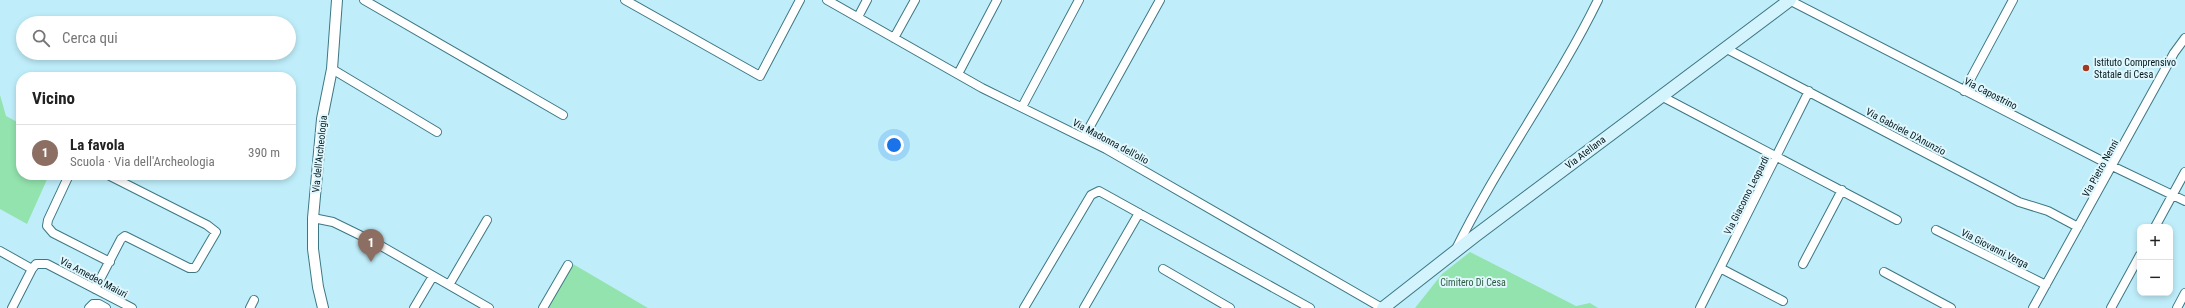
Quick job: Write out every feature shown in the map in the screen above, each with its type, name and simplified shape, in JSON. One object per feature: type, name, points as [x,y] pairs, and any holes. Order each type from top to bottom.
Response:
[{"type":"main road","name":"Via Atellana","points":[[1383,308],[1454,252],[1789,0]]},
{"type":"street","name":"Via dell'Archeologia","points":[[323,308],[318,287],[313,249],[313,218],[322,119],[332,69],[337,0]]},
{"type":"street","points":[[364,0],[563,115]]},
{"type":"street","points":[[625,0],[760,76],[800,0]]},
{"type":"street","name":"Via Madonna dell'olio","points":[[827,0],[982,88],[1084,137],[1383,308]]},
{"type":"street","points":[[858,17],[867,0]]},
{"type":"street","points":[[894,38],[914,0]]},
{"type":"street","points":[[958,74],[997,0]]},
{"type":"street","points":[[1022,107],[1079,0]]},
{"type":"street","points":[[1084,137],[1160,0]]},
{"type":"street","points":[[1454,252],[1490,184],[1539,108],[1598,0]]},
{"type":"street","name":"Via Capostrino","points":[[1789,0],[1964,91],[2185,201]]},
{"type":"street","points":[[1964,91],[2013,0]]},
{"type":"street","name":"Via Pietro Nenni","points":[[2033,308],[2112,166],[2182,49],[2185,38]]},
{"type":"street","name":"Via Gabriele D'Anunzio","points":[[1725,48],[2019,202],[2048,210],[2078,227]]},
{"type":"street","points":[[332,69],[437,132]]},
{"type":"street","name":"Via Giacomo Leopardi","points":[[1700,308],[1809,91]]},
{"type":"street","points":[[1661,96],[1898,220]]},
{"type":"street","points":[[2157,224],[2185,172]]},
{"type":"street","points":[[67,180],[48,220],[47,226],[53,232],[110,262]]},
{"type":"street","points":[[95,289],[121,239],[125,236],[190,268],[195,268],[216,232],[207,224],[118,180]]},
{"type":"street","points":[[1803,264],[1842,190]]},
{"type":"street","points":[[1024,308],[1092,195],[1099,191],[1310,308]]},
{"type":"street","points":[[1084,308],[1139,213]]},
{"type":"street","points":[[313,218],[333,222],[348,228],[489,308]]},
{"type":"street","points":[[449,285],[486,220]]},
{"type":"street","name":"Via Giovanni Verga","points":[[1936,230],[2046,285]]},
{"type":"street","points":[[0,252],[32,269],[12,308]]},
{"type":"street","points":[[2111,308],[2137,260]]},
{"type":"street","name":"Via Amedeo Maiuri","points":[[32,269],[36,264],[47,264],[132,308]]},
{"type":"street","points":[[544,308],[568,265]]},
{"type":"street","points":[[1720,268],[1783,301]]},
{"type":"street","points":[[1163,269],[1230,308]]},
{"type":"street","points":[[1884,272],[1951,308]]},
{"type":"street","points":[[414,308],[433,276]]},
{"type":"street","points":[[2177,308],[2185,293]]},
{"type":"street","points":[[250,308],[254,300]]},
{"type":"street","points":[[89,308],[93,304],[98,304],[106,308]]},
{"type":"green space","points":[[0,95],[6,116],[16,121],[16,180],[47,180],[27,224],[0,209]]},
{"type":"green space","name":"Cimitero Di Cesa","points":[[1470,252],[1576,306],[1590,303],[1598,308],[1415,308],[1442,274]]},
{"type":"green space","points":[[573,264],[648,308],[548,308]]},
{"type":"place","name":"Istituto Comprensivo Statale di Cesa","points":[[2086,68]]},
{"type":"place","name":"La favola","points":[[371,262]]}]
